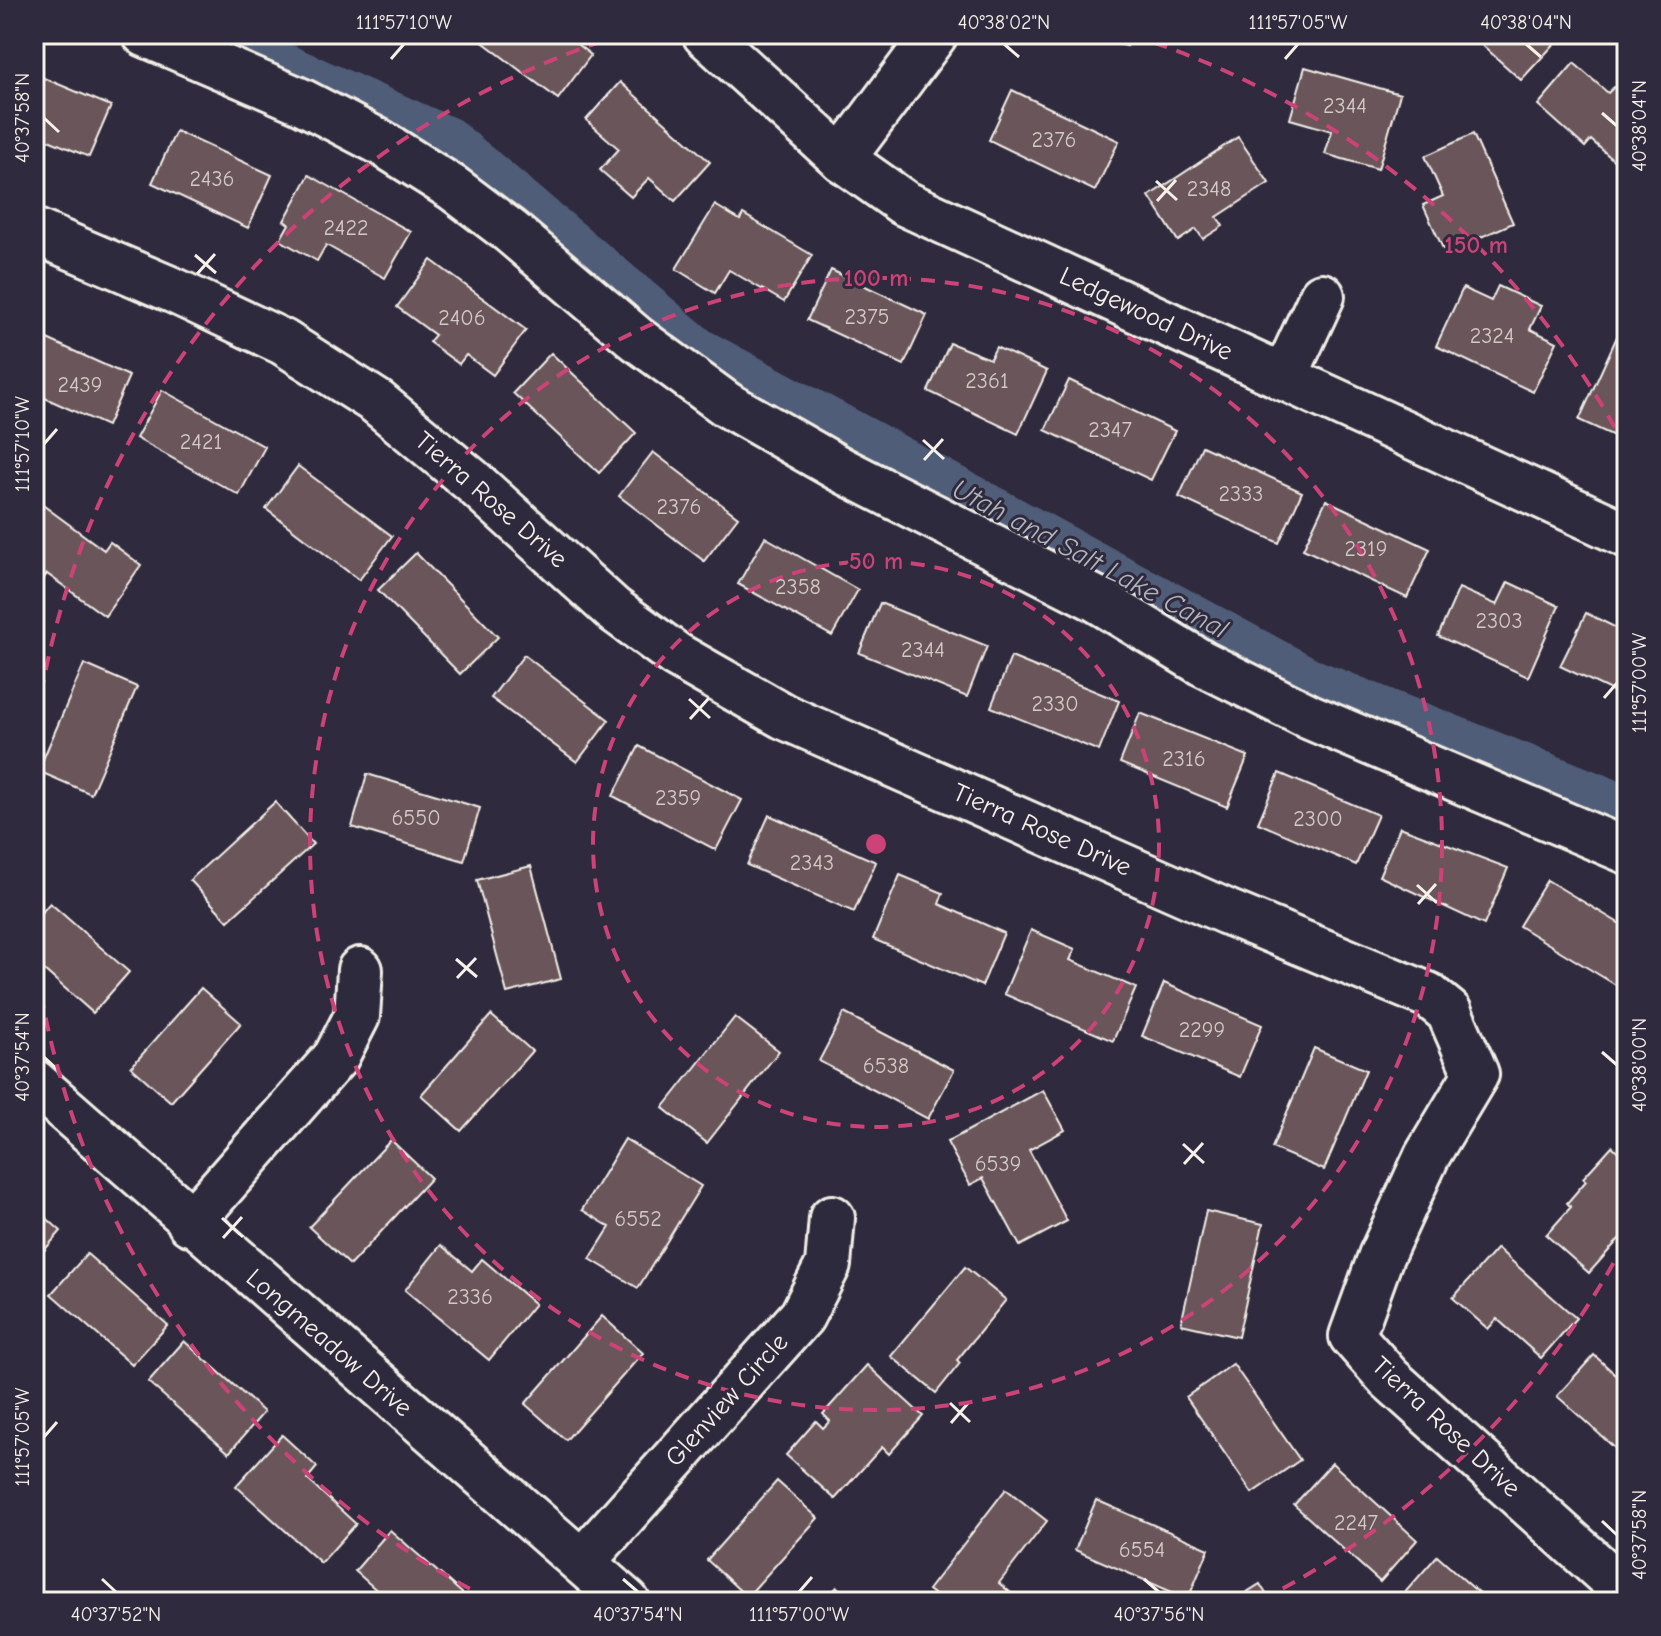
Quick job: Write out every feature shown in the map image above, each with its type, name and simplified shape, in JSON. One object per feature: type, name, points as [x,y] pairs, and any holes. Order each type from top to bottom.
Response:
[{"type":"street","points":[[145,34],[301,101],[393,150],[453,188],[510,231],[637,339],[726,404],[840,469],[1096,599],[1202,663],[1310,717],[1627,851]]},
{"type":"street","name":"Ledgewood Drive","points":[[705,34],[842,159],[904,203],[1627,535]]},
{"type":"street","points":[[842,159],[935,34]]},
{"type":"street","name":"Tierra Rose Drive","points":[[34,231],[175,291],[283,342],[377,402],[472,481],[613,609],[676,655],[783,716],[1227,912],[1407,984],[1449,1012],[1476,1074],[1427,1156],[1381,1256],[1352,1336],[1389,1378],[1627,1593]]},
{"type":"street","points":[[1284,378],[1322,296]]},
{"type":"street","points":[[190,1223],[336,1057],[357,1016],[360,970]]},
{"type":"street","name":"Longmeadow Drive","points":[[34,1082],[190,1223],[627,1602]]},
{"type":"street","name":"Glenview Circle","points":[[582,1562],[802,1316],[828,1265],[832,1218]]},
{"type":"building","points":[[472,34],[564,34],[591,55],[558,99]]},
{"type":"building","points":[[1070,34],[1129,34],[1127,46]]},
{"type":"building","points":[[1470,34],[1554,34],[1559,39],[1521,80]]},
{"type":"building","points":[[1574,63],[1608,93],[1614,87],[1627,98],[1627,172],[1591,140],[1585,147],[1538,105]]},
{"type":"building","points":[[1305,67],[1400,94],[1378,169],[1325,154],[1332,131],[1290,119]]},
{"type":"building","points":[[34,74],[111,106],[89,157],[34,134]]},
{"type":"building","points":[[620,82],[710,162],[675,201],[649,178],[631,197],[600,170],[619,149],[586,120]]},
{"type":"building","points":[[1012,90],[1119,141],[1095,191],[989,140]]},
{"type":"building","points":[[176,131],[272,175],[248,228],[152,183]]},
{"type":"building","points":[[1473,134],[1513,223],[1445,253],[1423,205],[1443,196],[1425,156]]},
{"type":"building","points":[[1238,137],[1269,183],[1217,217],[1223,226],[1203,239],[1196,229],[1178,241],[1149,196]]},
{"type":"building","points":[[309,175],[411,232],[385,278],[326,245],[317,261],[280,240],[289,224],[284,221]]},
{"type":"building","points":[[715,205],[740,220],[743,214],[812,255],[784,302],[729,270],[715,293],[676,269]]},
{"type":"building","points":[[431,260],[526,330],[493,375],[466,355],[459,364],[429,342],[435,335],[397,307]]},
{"type":"building","points":[[831,270],[927,315],[904,365],[807,320]]},
{"type":"building","points":[[1498,286],[1541,306],[1530,329],[1557,342],[1533,392],[1436,346],[1463,288],[1491,301]]},
{"type":"building","points":[[1620,330],[1627,333],[1627,442],[1579,420]]},
{"type":"building","points":[[34,333],[129,376],[107,426],[34,393]]},
{"type":"building","points":[[950,343],[990,359],[996,347],[1047,371],[1018,434],[928,391]]},
{"type":"building","points":[[551,353],[636,433],[599,473],[513,393]]},
{"type":"building","points":[[1069,380],[1175,431],[1151,480],[1045,430]]},
{"type":"building","points":[[162,390],[265,447],[239,495],[136,438]]},
{"type":"building","points":[[1202,446],[1302,492],[1279,543],[1179,497]]},
{"type":"building","points":[[653,452],[738,517],[704,561],[619,496]]},
{"type":"building","points":[[298,466],[392,536],[359,580],[266,509]]},
{"type":"building","points":[[1326,500],[1430,549],[1407,598],[1303,549]]},
{"type":"building","points":[[40,503],[104,550],[110,542],[141,565],[105,616],[47,574],[37,587],[34,585],[34,511]]},
{"type":"building","points":[[765,537],[858,590],[832,636],[738,584]]},
{"type":"building","points":[[416,553],[498,637],[460,674],[378,590]]},
{"type":"building","points":[[1508,582],[1559,606],[1528,677],[1438,636],[1459,588],[1497,605]]},
{"type":"building","points":[[880,603],[987,646],[967,697],[859,653]]},
{"type":"building","points":[[1586,613],[1627,633],[1627,698],[1560,666]]},
{"type":"building","points":[[524,655],[609,720],[577,762],[491,698]]},
{"type":"building","points":[[1011,657],[1119,701],[1099,751],[991,707]]},
{"type":"building","points":[[84,664],[137,687],[91,794],[38,771]]},
{"type":"building","points":[[1140,713],[1248,756],[1227,807],[1120,763]]},
{"type":"building","points":[[639,746],[742,800],[716,850],[613,796]]},
{"type":"building","points":[[1279,773],[1378,815],[1356,865],[1258,823]]},
{"type":"building","points":[[367,774],[480,808],[464,861],[352,827]]},
{"type":"building","points":[[275,802],[313,844],[228,921],[190,880]]},
{"type":"building","points":[[769,815],[876,862],[854,912],[747,865]]},
{"type":"building","points":[[1400,827],[1508,868],[1484,925],[1379,876]]},
{"type":"building","points":[[531,866],[561,979],[507,993],[477,880]]},
{"type":"building","points":[[900,875],[943,893],[939,904],[1004,933],[982,986],[873,939]]},
{"type":"building","points":[[1547,880],[1627,928],[1627,974],[1619,987],[1519,926]]},
{"type":"building","points":[[50,903],[129,972],[93,1013],[34,961],[34,921]]},
{"type":"building","points":[[1031,930],[1075,949],[1070,960],[1136,988],[1113,1041],[1004,994]]},
{"type":"building","points":[[1164,983],[1262,1025],[1240,1077],[1142,1036]]},
{"type":"building","points":[[201,988],[241,1023],[171,1102],[131,1067]]},
{"type":"building","points":[[844,1013],[954,1070],[928,1119],[819,1061]]},
{"type":"building","points":[[491,1015],[532,1051],[461,1131],[421,1095]]},
{"type":"building","points":[[735,1017],[779,1051],[707,1143],[663,1108]]},
{"type":"building","points":[[1314,1048],[1366,1070],[1324,1170],[1272,1148]]},
{"type":"building","points":[[1043,1090],[1065,1130],[1029,1150],[1067,1221],[1020,1246],[983,1178],[970,1185],[947,1142]]},
{"type":"building","points":[[625,1139],[701,1186],[638,1288],[590,1259],[610,1227],[582,1210]]},
{"type":"building","points":[[391,1140],[431,1178],[350,1265],[309,1227]]},
{"type":"building","points":[[1612,1146],[1627,1160],[1627,1230],[1589,1273],[1546,1235],[1571,1207],[1567,1203],[1586,1181],[1583,1178]]},
{"type":"building","points":[[34,1207],[61,1231],[34,1262]]},
{"type":"building","points":[[1206,1211],[1263,1224],[1238,1337],[1181,1324]]},
{"type":"building","points":[[441,1245],[472,1271],[482,1259],[535,1304],[489,1360],[405,1290]]},
{"type":"building","points":[[1497,1248],[1576,1318],[1541,1358],[1497,1319],[1488,1329],[1453,1298]]},
{"type":"building","points":[[87,1254],[168,1325],[132,1365],[51,1294]]},
{"type":"building","points":[[965,1267],[1006,1300],[957,1360],[960,1363],[936,1393],[891,1356]]},
{"type":"building","points":[[602,1316],[643,1353],[566,1440],[525,1404]]},
{"type":"building","points":[[184,1341],[264,1412],[229,1453],[148,1382]]},
{"type":"building","points":[[1594,1355],[1627,1385],[1627,1459],[1557,1396]]},
{"type":"building","points":[[1233,1364],[1300,1460],[1252,1493],[1186,1397]]},
{"type":"building","points":[[867,1365],[923,1416],[889,1454],[882,1447],[835,1499],[786,1455],[816,1421],[823,1428],[830,1421],[823,1414]]},
{"type":"building","points":[[282,1435],[317,1467],[307,1479],[356,1524],[321,1563],[236,1486]]},
{"type":"building","points":[[1332,1463],[1417,1540],[1380,1582],[1294,1505]]},
{"type":"building","points":[[777,1481],[818,1518],[747,1597],[707,1560]]},
{"type":"building","points":[[1006,1489],[1047,1521],[999,1583],[1011,1593],[1004,1602],[944,1602],[928,1590]]},
{"type":"building","points":[[1096,1500],[1209,1549],[1188,1599],[1075,1550]]},
{"type":"building","points":[[390,1530],[471,1601],[390,1602],[355,1571]]},
{"type":"building","points":[[1437,1556],[1489,1602],[1405,1602],[1400,1598]]},
{"type":"building","points":[[1260,1584],[1271,1602],[1231,1602]]},
{"type":"building","points":[[837,1587],[854,1602],[823,1602]]},
{"type":"waterway","name":"Utah and Salt Lake Canal","points":[[219,34],[449,137],[700,348],[1313,679],[1627,805]]}]
